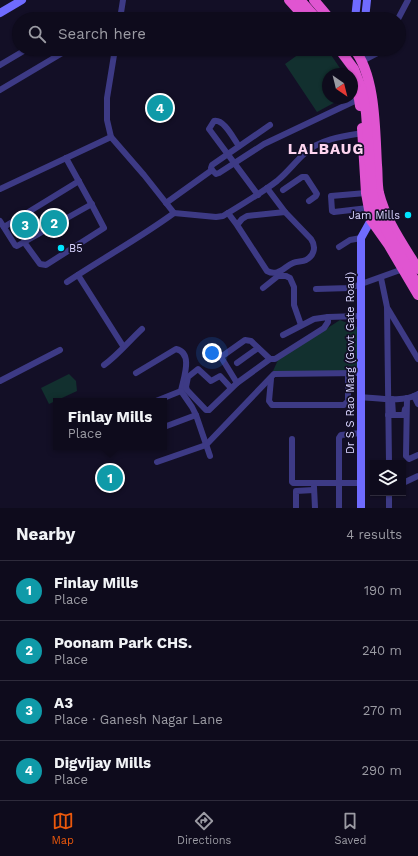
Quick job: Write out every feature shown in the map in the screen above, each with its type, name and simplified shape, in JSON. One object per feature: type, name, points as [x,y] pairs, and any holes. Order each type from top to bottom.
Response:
[{"type":"highway","points":[[289,0],[300,12]]},
{"type":"highway","points":[[295,0],[306,12]]},
{"type":"highway","points":[[300,0],[311,12]]},
{"type":"highway","points":[[314,0],[324,12]]},
{"type":"highway","points":[[339,56],[348,68]]},
{"type":"highway","points":[[345,56],[354,68],[362,90],[366,113],[372,191],[378,215],[418,286]]},
{"type":"highway","points":[[349,56],[356,66],[365,88],[369,113],[375,190],[380,213],[418,280]]},
{"type":"highway","points":[[359,56],[371,88],[379,191],[386,214],[399,239],[418,269]]},
{"type":"highway","points":[[358,96],[363,133],[366,193],[371,220],[388,244],[418,295]]},
{"type":"main road","points":[[0,13],[22,0]]},
{"type":"main road","points":[[356,12],[357,0]]},
{"type":"main road","points":[[366,12],[367,0]]},
{"type":"main road","points":[[350,68],[356,56]]},
{"type":"main road","name":"Dr S S Rao Marg (Govt Gate Road)","points":[[361,508],[361,238],[371,220]]},
{"type":"street","points":[[121,12],[123,0]]},
{"type":"street","points":[[402,12],[408,0]]},
{"type":"street","points":[[0,65],[15,56]]},
{"type":"street","points":[[0,90],[57,56]]},
{"type":"street","points":[[114,56],[107,98],[107,120],[111,137],[174,213]]},
{"type":"street","points":[[212,170],[218,174],[264,144],[359,99]]},
{"type":"street","points":[[239,146],[224,124],[214,121],[209,129],[258,195]]},
{"type":"street","points":[[166,203],[212,170],[212,165],[270,124]]},
{"type":"street","points":[[68,282],[155,227],[174,213],[216,217],[226,214],[258,195],[276,182],[289,171],[307,151],[342,136],[363,133]]},
{"type":"street","points":[[0,189],[111,137]]},
{"type":"street","points":[[24,242],[40,264],[46,265],[104,228],[66,158]]},
{"type":"street","points":[[276,182],[283,191],[302,177],[306,178],[317,194],[309,201]]},
{"type":"street","points":[[4,227],[79,181]]},
{"type":"street","points":[[226,214],[237,225],[267,271],[271,274],[278,273],[291,264],[306,260],[312,255],[315,249],[314,243],[285,212],[267,188]]},
{"type":"street","points":[[366,193],[331,196],[332,211],[368,208]]},
{"type":"street","points":[[0,221],[17,246],[92,204]]},
{"type":"street","points":[[237,225],[247,216],[285,212]]},
{"type":"street","points":[[338,247],[350,240],[361,238]]},
{"type":"street","points":[[316,289],[350,288],[403,269]]},
{"type":"street","points":[[78,275],[124,346]]},
{"type":"street","points":[[263,288],[278,276],[286,276],[290,278],[294,287],[294,305],[301,325]]},
{"type":"street","points":[[381,278],[387,307],[391,415],[389,460]]},
{"type":"street","points":[[387,307],[418,359]]},
{"type":"street","points":[[283,335],[314,319],[360,316]]},
{"type":"street","points":[[231,388],[220,376],[211,381],[198,369],[188,377],[186,387],[187,390],[207,411],[237,383],[270,359],[275,358],[324,328],[328,322],[328,317]]},
{"type":"street","points":[[104,365],[116,356],[142,328]]},
{"type":"street","points":[[237,383],[221,359],[222,356],[245,340],[249,340],[270,359]]},
{"type":"street","points":[[237,362],[258,348]]},
{"type":"street","points":[[0,381],[60,350]]},
{"type":"street","points":[[136,373],[176,350],[180,350],[186,359],[187,365],[181,391],[196,415],[210,456]]},
{"type":"street","points":[[271,379],[269,401],[272,405],[344,405],[348,401],[348,373]]},
{"type":"street","points":[[157,462],[206,444],[271,379],[274,374],[360,373]]},
{"type":"street","points":[[164,398],[181,391]]},
{"type":"street","points":[[360,397],[390,399],[406,398],[416,395],[418,404]]},
{"type":"street","points":[[391,415],[405,414],[406,398]]},
{"type":"street","points":[[406,398],[406,456],[410,459],[418,456]]},
{"type":"street","points":[[167,426],[196,415]]},
{"type":"street","points":[[339,508],[340,436],[361,433]]},
{"type":"street","points":[[292,439],[292,482],[294,484],[314,487]]},
{"type":"street","points":[[406,482],[418,476]]},
{"type":"street","points":[[296,508],[296,491],[339,484],[361,484]]},
{"type":"street","points":[[314,487],[315,508]]},
{"type":"street","points":[[389,496],[389,508]]},
{"type":"green space","points":[[296,56],[332,56],[340,68],[322,68],[322,104],[332,104],[317,112],[285,64]]},
{"type":"green space","points":[[340,320],[357,327],[357,372],[273,371],[278,360]]},
{"type":"green space","points":[[69,374],[76,381],[77,391],[62,398],[53,398],[53,402],[49,404],[41,388]]},
{"type":"place","name":"Digvijay Mills","points":[[160,108]]},
{"type":"place","name":"Jam Mills","points":[[408,215]]},
{"type":"place","name":"Poonam Park CHS.","points":[[54,223]]},
{"type":"place","name":"A3","points":[[25,225]]},
{"type":"place","name":"B5","points":[[61,248]]},
{"type":"place","name":"Finlay Mills","points":[[110,478]]},
{"type":"district","name":"LALBAUG","points":[[326,149]]}]
